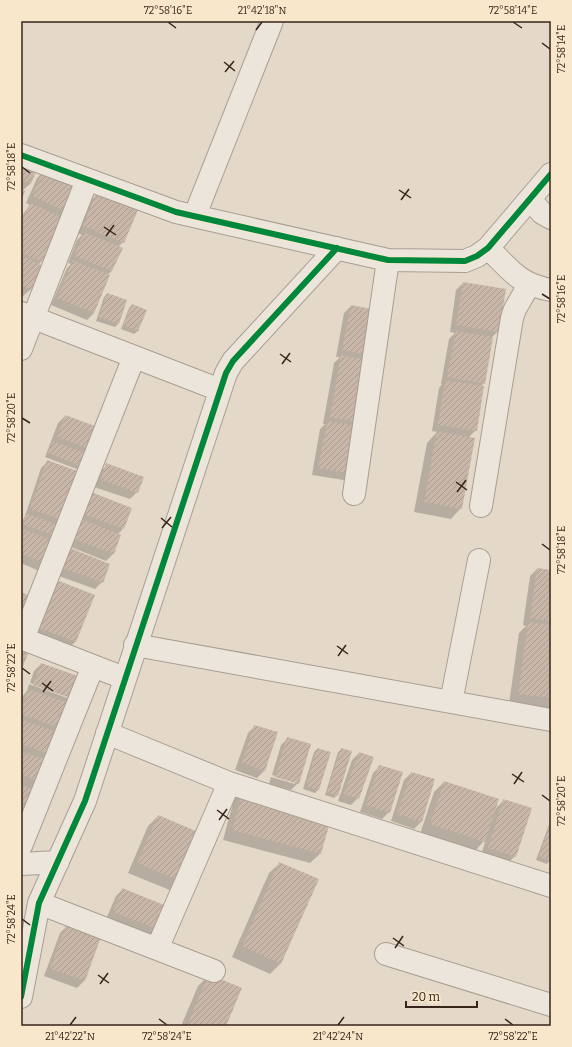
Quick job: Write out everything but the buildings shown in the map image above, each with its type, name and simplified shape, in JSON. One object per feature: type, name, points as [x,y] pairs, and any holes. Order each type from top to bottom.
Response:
[{"type":"street","points":[[194,215],[272,21]]},
{"type":"street","points":[[21,155],[161,208],[388,260],[465,261],[477,256],[488,248],[551,174]]},
{"type":"street","points":[[21,350],[27,316],[87,180]]},
{"type":"street","points":[[530,199],[542,212],[551,218]]},
{"type":"street","points":[[21,996],[26,943],[39,903],[85,802],[124,678],[226,373],[233,361],[337,248]]},
{"type":"street","points":[[488,248],[520,280],[529,285],[551,290]]},
{"type":"street","points":[[354,494],[388,260]]},
{"type":"street","points":[[481,506],[512,318],[515,309],[529,285]]},
{"type":"street","points":[[27,316],[220,390]]},
{"type":"street","points":[[124,678],[22,639],[134,357]]},
{"type":"street","points":[[451,702],[479,560]]},
{"type":"street","points":[[135,645],[551,720]]},
{"type":"street","points":[[21,846],[93,666]]},
{"type":"street","points":[[107,733],[229,783],[551,886]]},
{"type":"street","points":[[157,949],[229,783]]},
{"type":"street","points":[[21,864],[58,862]]},
{"type":"street","points":[[39,903],[214,971]]},
{"type":"street","points":[[386,954],[551,1005]]},
{"type":"cycle path","points":[[21,155],[176,212],[388,260],[465,261],[477,256],[488,248],[551,174]]},
{"type":"cycle path","points":[[21,997],[39,903],[85,801],[226,373],[233,361],[337,248]]}]
